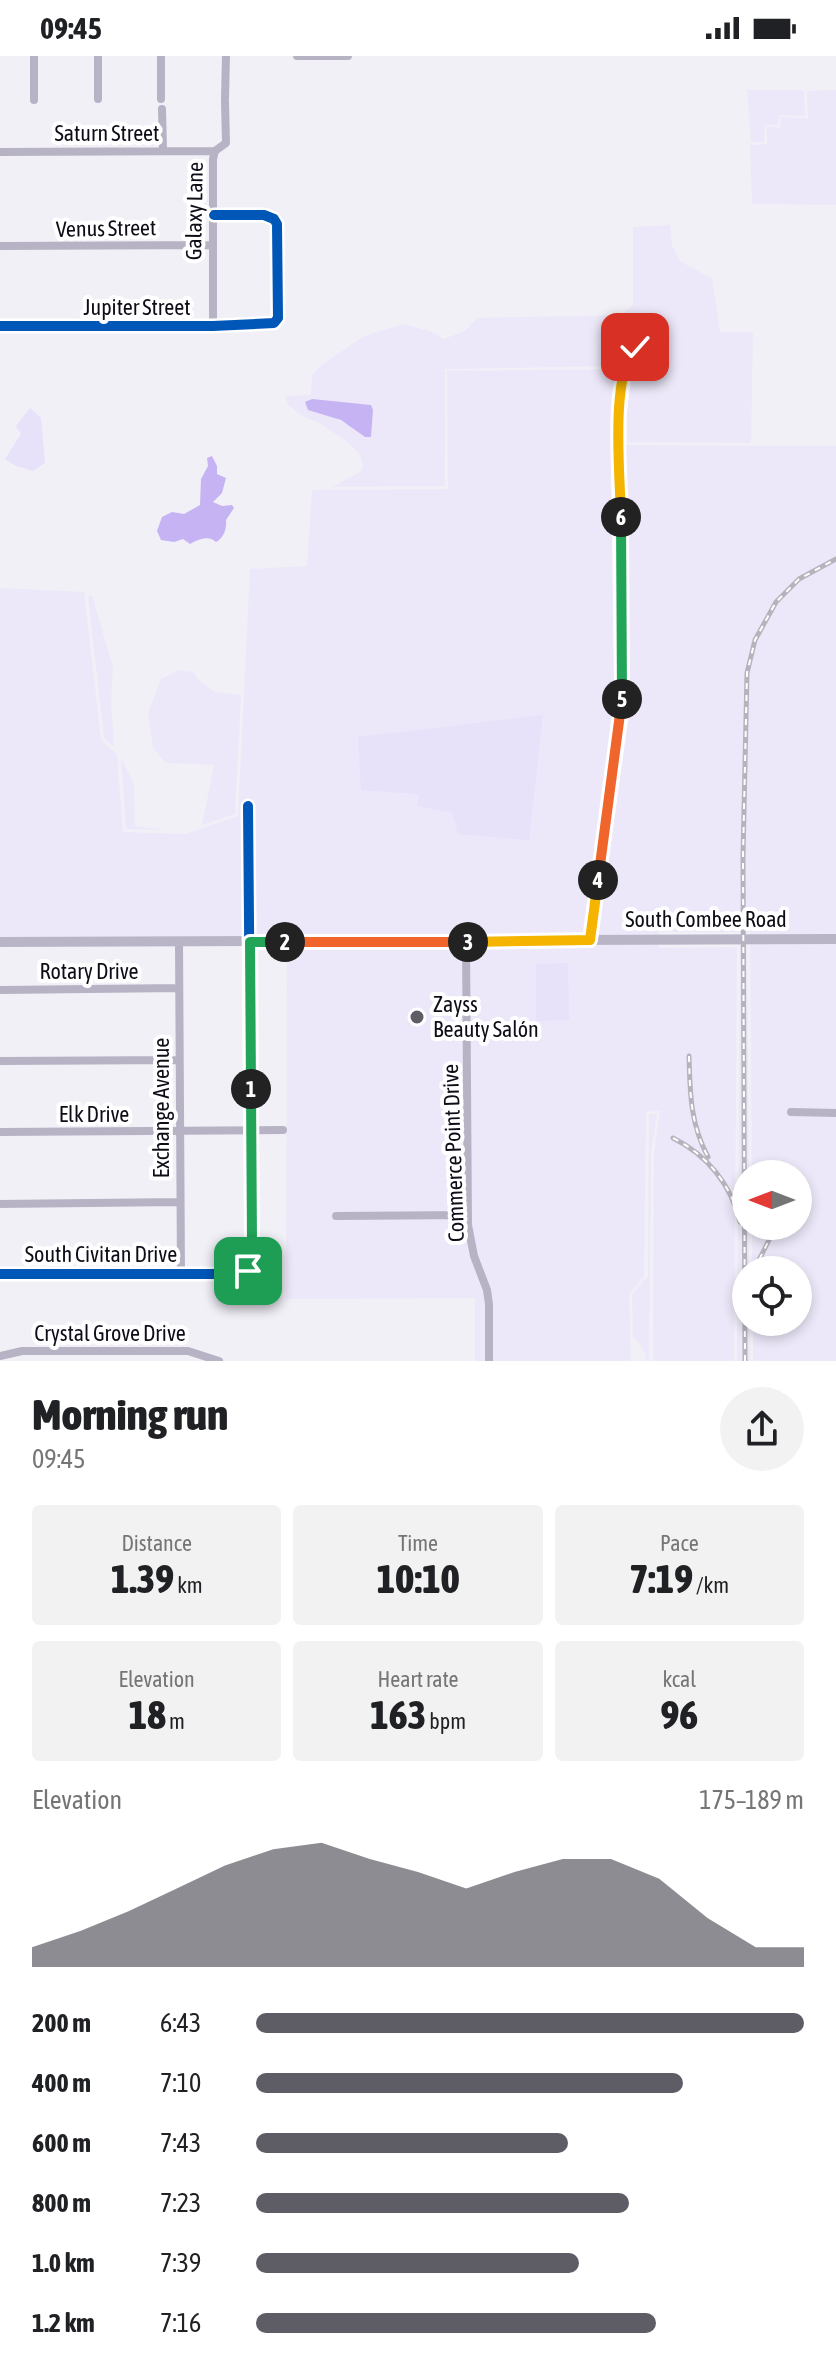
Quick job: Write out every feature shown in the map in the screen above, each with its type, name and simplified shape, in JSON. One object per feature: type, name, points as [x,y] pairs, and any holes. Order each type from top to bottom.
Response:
[{"type":"main road","name":"South Combee Road","points":[[0,942],[836,939]]},
{"type":"street","points":[[34,56],[34,100]]},
{"type":"street","points":[[98,56],[98,99]]},
{"type":"street","points":[[161,56],[161,99]]},
{"type":"street","name":"Galaxy Lane","points":[[213,326],[213,159],[215,151],[226,143],[226,56]]},
{"type":"street","points":[[297,56],[348,56]]},
{"type":"street","points":[[162,109],[163,151]]},
{"type":"street","name":"Saturn Street","points":[[0,152],[215,151]]},
{"type":"street","name":"Jupiter Street","points":[[0,326],[274,323],[278,318],[277,224],[274,219],[264,215],[214,215]]},
{"type":"street","name":"Venus Street","points":[[0,246],[213,245]]},
{"type":"street","points":[[590,940],[622,709],[618,423],[626,359],[635,347]]},
{"type":"street","points":[[248,806],[251,1130]]},
{"type":"street","name":"Exchange Avenue","points":[[179,942],[181,1274]]},
{"type":"street","name":"Commerce Point Drive","points":[[466,942],[468,1215],[474,1256],[489,1304],[489,1361]]},
{"type":"street","name":"Rotary Drive","points":[[0,990],[179,988]]},
{"type":"street","points":[[0,1061],[179,1060]]},
{"type":"street","points":[[791,1112],[836,1113]]},
{"type":"street","name":"South Civitan Drive","points":[[0,1274],[242,1274],[248,1271],[252,1265],[251,1130]]},
{"type":"street","name":"Elk Drive","points":[[0,1132],[283,1130]]},
{"type":"street","points":[[0,1204],[180,1202]]},
{"type":"street","points":[[336,1216],[468,1215]]},
{"type":"street","name":"Crystal Grove Drive","points":[[0,1356],[22,1351],[188,1351],[219,1361]]},
{"type":"shaded area","points":[[747,90],[804,90],[805,116],[780,115],[778,125],[765,125],[764,142],[751,142]]},
{"type":"shaded area","points":[[836,90],[836,205],[752,204],[750,145],[767,144],[767,126],[780,128],[781,117],[808,119],[807,91]]},
{"type":"shaded area","points":[[670,225],[672,246],[681,262],[712,278],[720,332],[753,332],[751,443],[628,442],[625,395],[629,360],[640,347],[635,343],[623,357],[622,366],[445,369],[445,486],[332,487],[360,472],[363,465],[359,453],[321,424],[300,415],[288,404],[285,396],[311,395],[312,375],[319,367],[364,336],[404,324],[430,331],[444,339],[465,331],[477,318],[621,315],[633,305],[633,227]],"holes":[[[354,404],[371,405],[371,437],[330,415]]]},
{"type":"shaded area","points":[[621,369],[625,445],[836,446],[836,1361],[753,1361],[753,1336],[812,1336],[812,1256],[752,1256],[752,1240],[812,1240],[812,1160],[752,1160],[750,932],[658,932],[659,948],[737,947],[735,1160],[732,1160],[734,1361],[653,1361],[654,1152],[660,1111],[646,1112],[644,1276],[629,1294],[631,1361],[475,1361],[475,1298],[286,1299],[287,937],[0,940],[0,588],[84,592],[101,739],[117,755],[123,832],[186,834],[238,816],[250,569],[307,566],[312,490],[448,489],[447,371]]},
{"type":"shaded area","points":[[312,399],[371,405],[371,437],[365,437],[341,420],[308,410],[305,402]]},
{"type":"shaded area","points":[[30,408],[41,418],[45,463],[33,471],[5,459],[21,434],[16,426]]},
{"type":"shaded area","points":[[212,456],[217,474],[226,478],[222,493],[213,502],[234,508],[226,520],[223,535],[216,542],[207,538],[190,544],[183,539],[174,542],[161,540],[157,531],[162,517],[172,512],[184,514],[200,505],[201,479],[208,466],[207,458]]},
{"type":"shaded area","points":[[88,596],[92,596],[113,667],[111,701],[114,747],[104,738]]},
{"type":"shaded area","points":[[179,670],[193,672],[199,681],[215,692],[241,695],[235,814],[202,825],[214,765],[166,763],[153,748],[148,713],[161,679]]},
{"type":"shaded area","points":[[543,715],[529,840],[458,834],[452,813],[418,806],[418,794],[361,790],[358,737]]},
{"type":"shaded area","points":[[121,757],[134,784],[135,826],[164,830],[126,829]]},
{"type":"shaded area","points":[[747,942],[749,1160],[738,1160],[740,947],[737,944],[661,943]]},
{"type":"shaded area","points":[[568,963],[569,1020],[536,1021],[536,964]]},
{"type":"shaded area","points":[[649,1114],[657,1114],[651,1152],[649,1361],[646,1361],[646,1355],[633,1339],[632,1294],[648,1276]]},
{"type":"shaded area","points":[[738,1240],[749,1240],[749,1256],[738,1256]]},
{"type":"shaded area","points":[[737,1336],[750,1336],[750,1361],[737,1361]]},
{"type":"railway","points":[[745,1361],[743,856],[747,673],[755,640],[776,602],[799,579],[836,559]]},
{"type":"railway","points":[[689,1056],[694,1120],[708,1157]]},
{"type":"railway","points":[[673,1138],[707,1162],[732,1198]]},
{"type":"railway","points":[[761,1256],[769,1240]]},
{"type":"cycle path","points":[[0,326],[274,323],[278,318],[277,224],[274,219],[264,215],[214,215]]},
{"type":"cycle path","points":[[590,940],[622,709],[618,423],[626,359],[635,347]]},
{"type":"cycle path","points":[[0,1274],[242,1274],[252,1265],[248,806]]},
{"type":"place","name":"Zayss Beauty Salón","points":[[417,1017]]},
{"type":"route","points":[[248,1271],[252,1265],[250,942],[590,940],[622,709],[618,423],[626,359],[635,347]]}]
